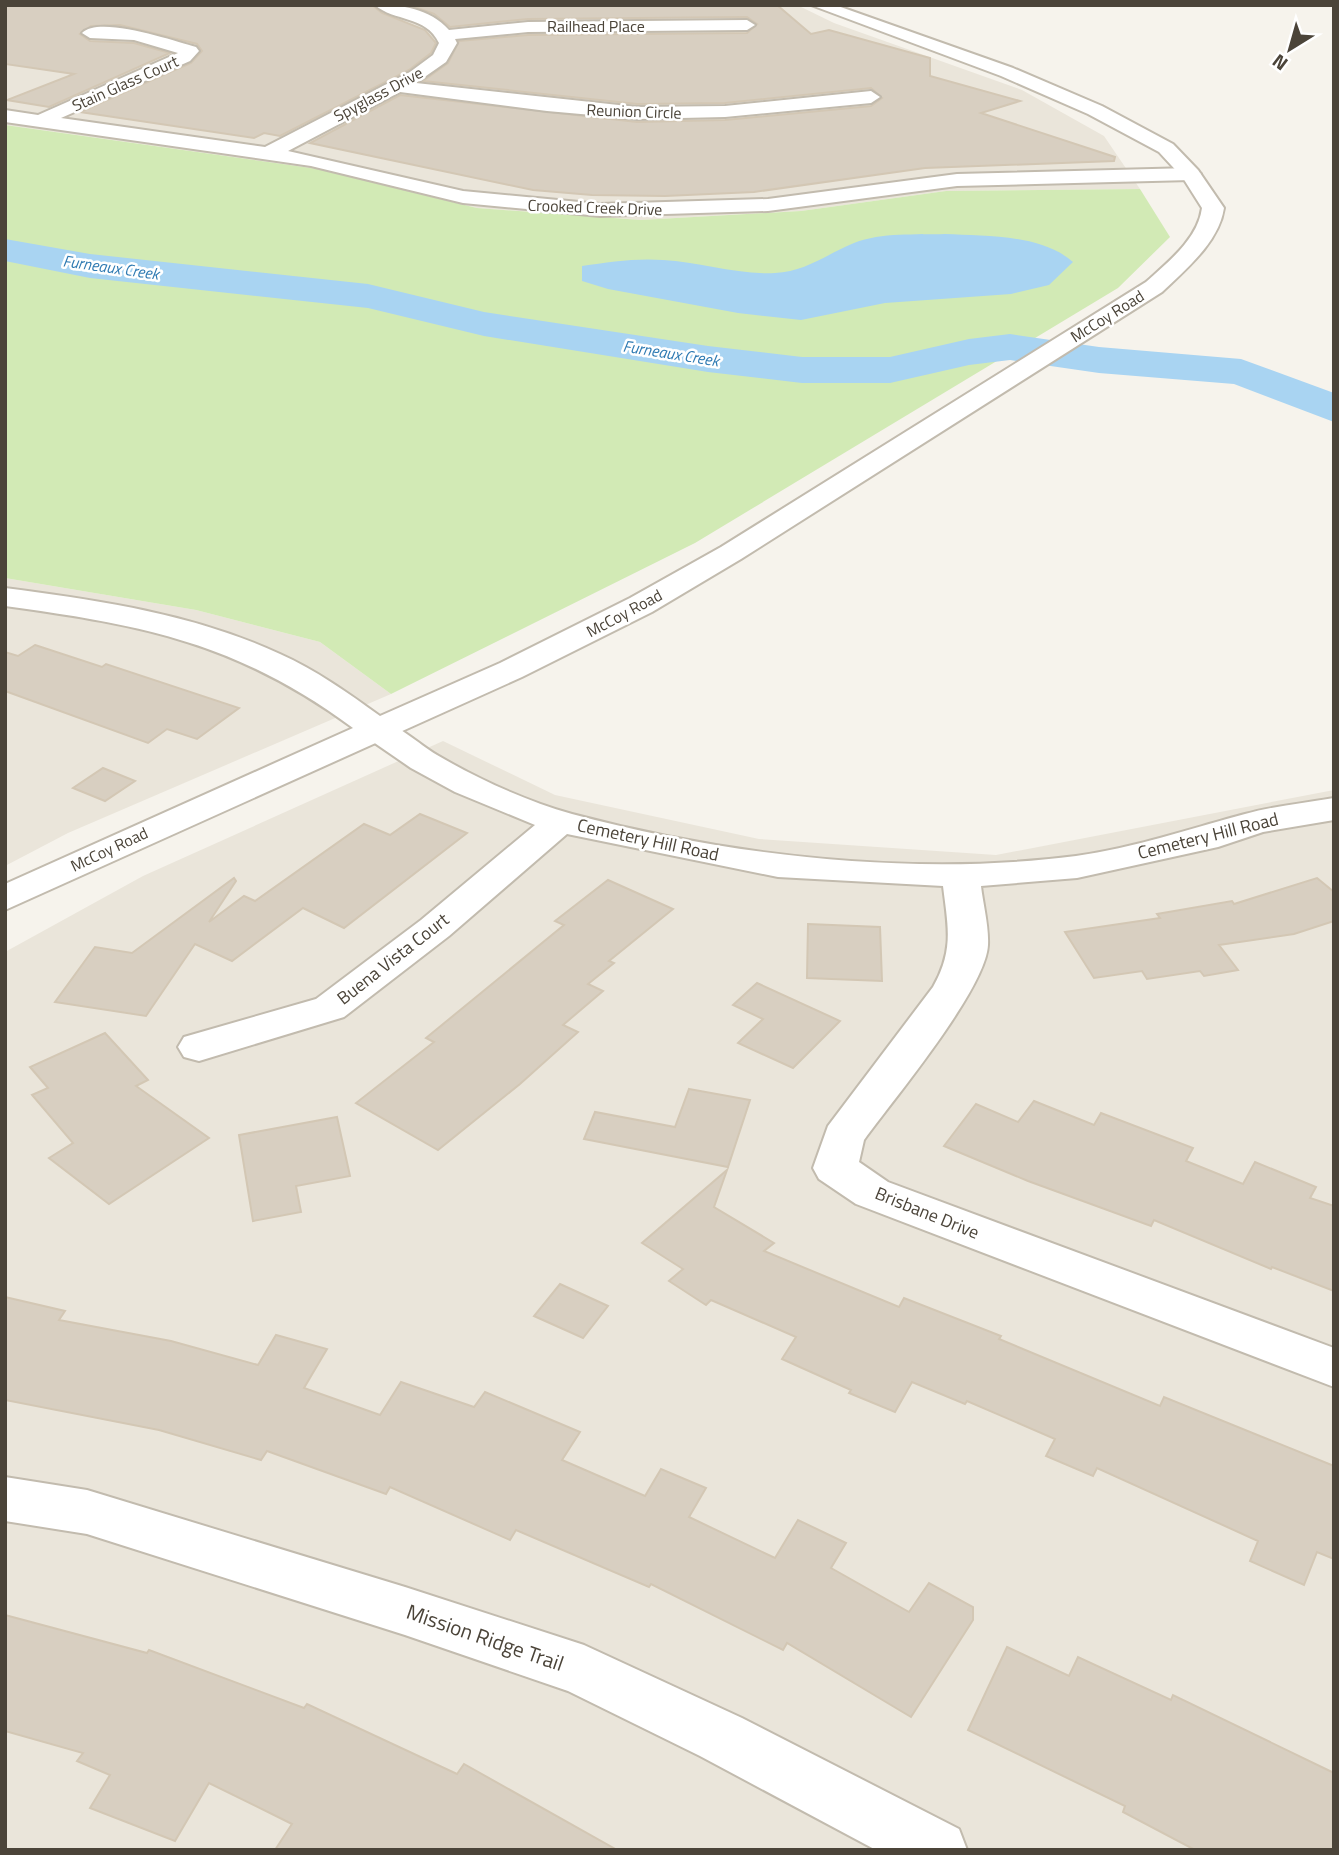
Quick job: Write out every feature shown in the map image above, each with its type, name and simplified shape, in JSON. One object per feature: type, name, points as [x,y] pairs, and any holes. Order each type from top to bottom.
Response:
[{"type":"street","points":[[383,5],[430,21],[445,35]]},
{"type":"street","name":"McCoy Road","points":[[5,899],[128,840],[511,670],[641,606],[1007,380],[1173,273],[1211,222],[1213,208],[1191,174],[1166,148],[1129,131],[1095,110],[1007,72],[819,5]]},
{"type":"street","name":"Railhead Place","points":[[445,35],[505,27],[747,25]]},
{"type":"street","name":"Stain Glass Court","points":[[40,121],[184,57],[190,51],[135,35],[90,33]]},
{"type":"street","name":"Spyglass Drive","points":[[267,154],[398,86],[440,58],[448,43],[445,35]]},
{"type":"street","name":"Reunion Circle","points":[[398,86],[565,108],[637,113],[733,112],[871,97]]},
{"type":"street","name":"Crooked Creek Drive","points":[[5,116],[310,160],[420,188],[485,200],[633,211],[768,205],[957,180],[1191,174]]},
{"type":"street","name":"McCoy Road","points":[[1129,131],[1167,175],[1182,199]]},
{"type":"street","points":[[1189,221],[1194,243]]},
{"type":"street","name":"Cemetery Hill Road","points":[[5,597],[103,610],[255,655],[302,678],[423,761],[467,785],[560,822],[778,866],[961,876],[1077,867],[1205,839],[1256,822],[1334,809]]},
{"type":"street","name":"Buena Vista Court","points":[[199,1047],[330,1008],[435,928],[560,822]]},
{"type":"street","name":"Brisbane Drive","points":[[961,876],[969,944],[965,965],[951,992],[843,1137],[835,1168],[872,1193],[1334,1368]]},
{"type":"street","name":"Mission Ridge Trail","points":[[5,1499],[87,1513],[405,1611],[584,1671],[721,1737],[937,1850]]},
{"type":"shaded area","points":[[5,5],[797,5],[834,23],[1022,90],[1104,136],[1140,189],[946,191],[801,211],[641,220],[477,208],[318,169],[5,125]]},
{"type":"shaded area","points":[[5,578],[196,610],[320,642],[391,694],[68,833],[5,866]]},
{"type":"shaded area","points":[[443,741],[555,795],[759,839],[996,855],[1334,790],[1334,1850],[5,1850],[5,952],[143,876]]},
{"type":"green space","points":[[5,125],[318,169],[477,208],[641,220],[801,211],[946,191],[1140,189],[1170,237],[1118,288],[695,543],[391,694],[320,642],[196,610],[5,578]]},
{"type":"water","points":[[945,234],[995,236],[1029,241],[1060,253],[1073,262],[1049,285],[1011,294],[885,303],[801,320],[738,313],[608,289],[582,281],[582,266],[633,260],[677,261],[747,272],[786,272],[806,266],[865,239]]},
{"type":"building","points":[[5,5],[372,5],[382,13],[425,30],[436,43],[431,53],[409,70],[280,136],[264,133],[254,138],[80,112],[191,63],[202,51],[197,44],[120,25],[91,26],[80,34],[90,41],[134,43],[170,53],[49,107],[7,100],[74,74],[5,64]]},
{"type":"building","points":[[409,5],[777,5],[811,34],[829,30],[930,58],[930,76],[1020,101],[981,113],[1115,157],[1114,161],[925,168],[754,192],[665,196],[592,195],[533,190],[310,143],[400,95],[637,122],[725,120],[871,106],[882,98],[871,88],[725,103],[637,104],[423,81],[448,63],[459,41],[528,35],[747,33],[757,24],[747,17],[528,19],[450,27],[434,14]]},
{"type":"building","points":[[35,645],[102,667],[106,664],[239,708],[197,739],[167,729],[148,743],[5,691],[5,652],[18,656]]},
{"type":"building","points":[[103,768],[135,781],[105,801],[73,788]]},
{"type":"building","points":[[420,814],[467,833],[344,928],[303,908],[232,961],[195,944],[146,1016],[55,1002],[95,947],[132,953],[234,878],[236,881],[209,922],[244,896],[255,901],[364,824],[390,835]]},
{"type":"building","points":[[1317,878],[1334,892],[1334,921],[1294,934],[1219,945],[1238,970],[1204,976],[1200,971],[1147,979],[1142,971],[1094,978],[1065,932],[1160,918],[1157,914],[1232,901],[1234,904]]},
{"type":"building","points":[[608,880],[673,909],[609,961],[614,963],[588,984],[603,991],[563,1025],[578,1032],[520,1084],[438,1150],[356,1103],[434,1042],[426,1038],[564,925],[555,921]]},
{"type":"building","points":[[808,924],[880,927],[882,981],[807,978]]},
{"type":"building","points":[[757,983],[840,1021],[793,1068],[738,1043],[763,1019],[733,1005]]},
{"type":"building","points":[[105,1033],[148,1080],[136,1086],[209,1138],[109,1204],[49,1158],[73,1143],[32,1095],[48,1088],[30,1067]]},
{"type":"building","points":[[689,1089],[750,1100],[728,1167],[584,1139],[595,1112],[675,1127]]},
{"type":"building","points":[[1034,1101],[1094,1125],[1101,1113],[1193,1148],[1186,1161],[1243,1184],[1255,1162],[1316,1187],[1310,1198],[1334,1206],[1334,1291],[1272,1267],[1271,1269],[1154,1220],[1151,1226],[1028,1181],[944,1146],[976,1104],[1018,1122]]},
{"type":"building","points":[[337,1117],[350,1176],[296,1186],[301,1212],[253,1221],[239,1135]]},
{"type":"building","points":[[727,1170],[714,1207],[774,1243],[764,1251],[899,1307],[904,1298],[1001,1336],[999,1339],[1160,1406],[1164,1397],[1334,1466],[1334,1559],[1317,1552],[1304,1585],[1250,1561],[1258,1541],[1097,1468],[1093,1476],[1046,1456],[1055,1439],[967,1401],[965,1404],[912,1382],[895,1412],[849,1393],[851,1390],[782,1359],[796,1337],[711,1300],[706,1305],[669,1281],[683,1269],[642,1243]]},
{"type":"building","points":[[560,1284],[608,1306],[583,1338],[534,1316]]},
{"type":"building","points":[[5,1297],[65,1311],[59,1320],[171,1341],[258,1365],[276,1335],[327,1349],[304,1388],[380,1415],[401,1382],[474,1407],[485,1392],[580,1432],[562,1460],[645,1496],[661,1469],[706,1488],[689,1517],[775,1558],[798,1520],[846,1543],[831,1568],[909,1612],[929,1583],[973,1607],[973,1620],[911,1717],[787,1643],[783,1650],[651,1584],[649,1587],[516,1530],[510,1540],[390,1487],[386,1494],[267,1451],[261,1460],[159,1430],[5,1400]]},
{"type":"building","points":[[5,1615],[147,1653],[149,1650],[304,1708],[307,1704],[457,1774],[464,1764],[617,1850],[275,1850],[292,1824],[209,1783],[175,1841],[90,1808],[110,1775],[77,1761],[83,1753],[5,1731]]},
{"type":"building","points":[[1007,1647],[1069,1676],[1078,1657],[1171,1700],[1173,1695],[1334,1773],[1334,1850],[1195,1850],[1123,1812],[1125,1806],[968,1730]]},
{"type":"waterway","name":"Furneaux Creek","points":[[5,250],[90,266],[368,296],[484,324],[708,359],[802,370],[890,370],[969,352],[1010,347],[1099,360],[1241,372],[1334,409]]}]
